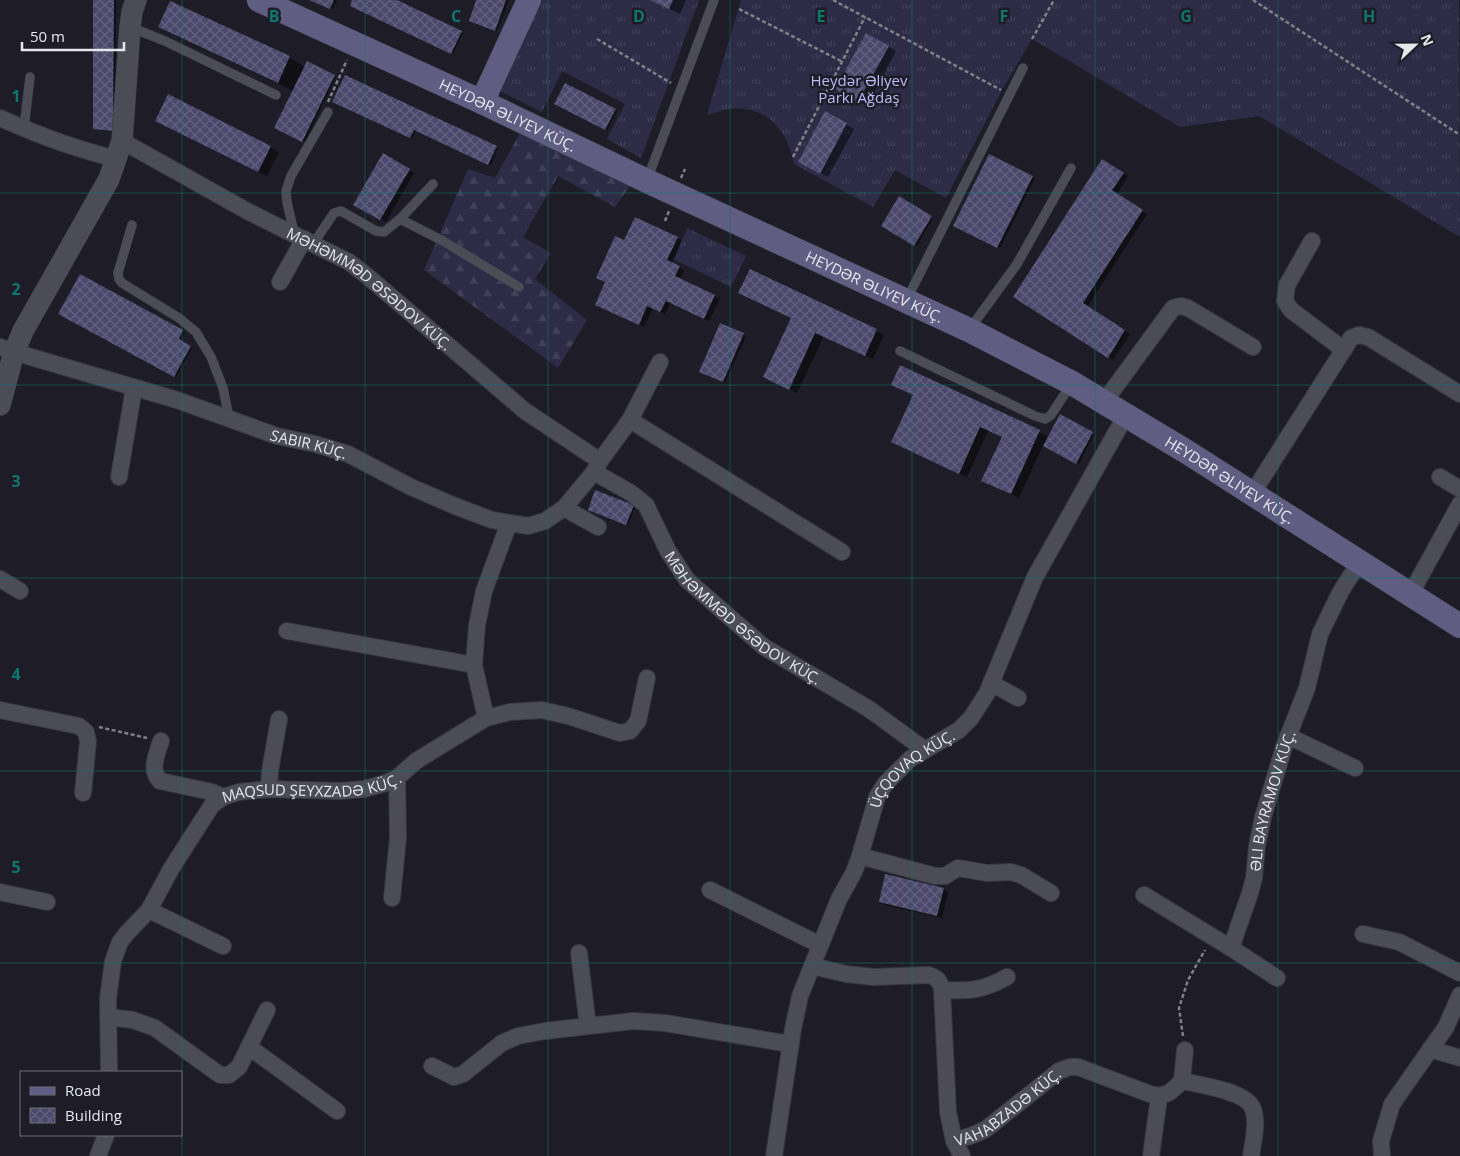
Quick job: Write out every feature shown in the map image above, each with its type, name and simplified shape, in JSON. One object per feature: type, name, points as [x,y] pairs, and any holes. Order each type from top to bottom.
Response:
[{"type":"main road","name":"HEYDƏR ƏLIYEV KÜÇ.","points":[[259,0],[969,330],[1072,383],[1126,415],[1460,626]]},
{"type":"main road","points":[[482,102],[529,0]]},
{"type":"street","points":[[0,405],[7,349],[23,331],[109,179],[119,150],[130,27],[136,0]]},
{"type":"street","name":"MƏHƏMMƏD ƏSƏDOV KÜÇ.","points":[[0,118],[85,152],[119,150],[349,262],[525,411],[646,505],[668,551],[687,580],[764,647],[869,709],[925,750]]},
{"type":"street","points":[[280,282],[304,239]]},
{"type":"street","points":[[1312,241],[1287,285],[1285,301],[1291,310],[1344,350]]},
{"type":"street","points":[[1104,402],[1173,308],[1181,306],[1188,308],[1253,347]]},
{"type":"street","points":[[1252,494],[1351,338],[1359,335],[1368,337],[1460,394]]},
{"type":"street","name":"SABIR KÜÇ.","points":[[7,349],[177,400],[277,436],[315,444],[348,454],[411,487],[492,520],[528,526],[545,521],[564,508],[597,467]]},
{"type":"street","points":[[597,467],[630,420],[660,362]]},
{"type":"street","points":[[119,477],[134,388]]},
{"type":"street","name":"ÜÇQOVAQ KÜÇ.","points":[[774,1156],[790,1044],[800,996],[839,899],[854,872],[877,797],[885,784],[910,759],[959,730],[971,718],[987,694],[1035,577],[1126,415]]},
{"type":"street","points":[[630,420],[842,552]]},
{"type":"street","points":[[1440,477],[1460,489]]},
{"type":"street","points":[[1410,595],[1460,504]]},
{"type":"street","points":[[564,508],[598,527]]},
{"type":"street","points":[[486,718],[474,665],[477,625],[484,591],[508,522]]},
{"type":"street","name":"ƏLI BAYRAMOV KÜÇ.","points":[[1231,948],[1254,878],[1257,846],[1263,817],[1288,736],[1307,688],[1320,634],[1341,590],[1359,563]]},
{"type":"street","points":[[0,579],[20,591]]},
{"type":"street","points":[[287,631],[474,665]]},
{"type":"street","name":"MAQSUD ŞEYXZADƏ KÜÇ.","points":[[109,1071],[108,998],[112,961],[123,937],[149,910],[171,869],[212,805],[223,797],[239,792],[269,789],[340,791],[386,783],[396,778],[416,761],[486,718],[510,712],[542,710],[568,716],[620,734],[630,731],[638,720],[647,678]]},
{"type":"street","points":[[991,683],[1018,698]]},
{"type":"street","points":[[0,710],[79,726],[86,732],[88,742],[83,793]]},
{"type":"street","points":[[269,789],[270,771],[279,719]]},
{"type":"street","points":[[1288,736],[1355,768]]},
{"type":"street","points":[[161,741],[154,767],[156,777],[160,781],[212,792],[223,797]]},
{"type":"street","points":[[392,898],[398,838],[396,778]]},
{"type":"street","points":[[860,856],[935,876],[944,876],[958,868],[994,873],[1011,872],[1021,875],[1051,893]]},
{"type":"street","points":[[710,890],[820,945]]},
{"type":"street","points":[[0,892],[47,902]]},
{"type":"street","points":[[1144,895],[1277,978]]},
{"type":"street","points":[[149,910],[223,946]]},
{"type":"street","points":[[1363,934],[1400,942],[1460,973]]},
{"type":"street","points":[[579,953],[588,1026]]},
{"type":"street","points":[[812,966],[846,974],[874,977],[929,975],[936,977],[940,982],[942,990],[969,991],[979,989],[991,986],[1007,976]]},
{"type":"street","name":"VAHABZADƏ KÜÇ.","points":[[942,990],[948,1112],[954,1141],[986,1129],[1059,1071],[1070,1067],[1078,1068],[1160,1096]]},
{"type":"street","points":[[1382,1156],[1381,1141],[1392,1104],[1446,1027],[1460,995]]},
{"type":"street","points":[[108,1017],[133,1020],[155,1028],[220,1075],[229,1075],[239,1067],[266,1010]]},
{"type":"street","points":[[432,1066],[454,1077],[463,1074],[502,1043],[518,1036],[633,1021],[665,1023],[790,1044]]},
{"type":"street","points":[[249,1047],[337,1111]]},
{"type":"street","points":[[1430,1049],[1460,1058]]},
{"type":"street","points":[[1151,1156],[1160,1096],[1169,1094],[1182,1081],[1185,1050]]},
{"type":"street","points":[[1182,1081],[1231,1092],[1246,1099],[1253,1107],[1255,1116],[1251,1156]]},
{"type":"street","points":[[98,1156],[106,1136]]},
{"type":"street","points":[[954,1141],[962,1156]]},
{"type":"lane","points":[[647,180],[714,0]]},
{"type":"lane","points":[[130,27],[164,41],[276,95]]},
{"type":"lane","points":[[906,301],[1023,68]]},
{"type":"lane","points":[[24,128],[30,77]]},
{"type":"lane","points":[[328,112],[291,176],[286,191],[287,202],[304,239],[334,213],[341,211],[376,231],[384,232],[400,219],[433,184]]},
{"type":"lane","points":[[969,330],[1017,264],[1071,168]]},
{"type":"lane","points":[[400,219],[443,241],[519,287]]},
{"type":"lane","points":[[132,225],[118,273],[119,278],[122,283],[180,318],[196,332],[210,356],[220,380],[229,418]]},
{"type":"lane","points":[[900,351],[1045,419],[1051,415],[1072,383]]},
{"type":"path","points":[[833,0],[1002,90]]},
{"type":"path","points":[[1032,39],[1054,0]]},
{"type":"path","points":[[1253,0],[1460,134]]},
{"type":"path","points":[[739,9],[841,61]]},
{"type":"path","points":[[793,157],[865,17]]},
{"type":"path","points":[[596,39],[681,89]]},
{"type":"path","points":[[328,112],[326,107],[347,60]]},
{"type":"path","points":[[86,732],[92,728],[100,727],[161,741]]},
{"type":"path","points":[[1185,1050],[1179,1008],[1188,980],[1212,936]]},
{"type":"green space","points":[[542,0],[699,0],[641,158],[607,139],[625,104],[562,71],[542,112],[500,91]]},
{"type":"green space","name":"Heydər Əliyev Parkı Ağdaş","points":[[741,0],[1459,0],[1460,237],[1259,116],[1180,127],[1032,39],[1002,90],[946,198],[895,170],[873,207],[794,164],[787,141],[781,131],[765,116],[755,111],[743,109],[727,109],[707,115]]},
{"type":"green space","points":[[521,131],[632,183],[615,207],[558,176],[523,237],[551,253],[535,279],[587,320],[558,368],[424,270],[468,169],[495,178]]},
{"type":"green space","points":[[687,228],[746,256],[731,287],[673,259]]},
{"type":"building","points":[[93,0],[114,0],[113,131],[93,129]]},
{"type":"building","points":[[309,0],[334,0],[330,9]]},
{"type":"building","points":[[352,0],[397,0],[462,31],[451,54],[350,6]]},
{"type":"building","points":[[476,0],[506,0],[495,31],[469,21]]},
{"type":"building","points":[[650,0],[673,0],[669,9]]},
{"type":"building","points":[[170,1],[290,56],[278,83],[158,27]]},
{"type":"building","points":[[866,33],[889,46],[858,102],[835,89]]},
{"type":"building","points":[[307,61],[335,75],[302,142],[274,128]]},
{"type":"building","points":[[345,75],[497,146],[488,165],[414,130],[410,138],[332,102]]},
{"type":"building","points":[[565,83],[616,109],[605,130],[554,104]]},
{"type":"building","points":[[168,94],[271,146],[258,172],[155,121]]},
{"type":"building","points":[[825,111],[847,123],[820,174],[798,162]]},
{"type":"building","points":[[383,153],[410,169],[380,220],[353,205]]},
{"type":"building","points":[[989,154],[1033,176],[997,248],[953,226]]},
{"type":"building","points":[[1102,159],[1124,173],[1112,190],[1143,210],[1083,303],[1125,330],[1108,358],[1013,297]]},
{"type":"building","points":[[899,196],[932,216],[914,246],[881,226]]},
{"type":"building","points":[[635,217],[678,237],[667,260],[680,266],[675,276],[715,295],[704,319],[666,301],[660,312],[647,306],[639,325],[595,305],[605,282],[596,278],[615,236],[624,240]]},
{"type":"building","points":[[750,269],[877,329],[865,356],[815,333],[789,390],[763,377],[791,318],[738,293]]},
{"type":"building","points":[[80,274],[183,330],[179,339],[191,346],[174,377],[58,314]]},
{"type":"building","points":[[720,323],[744,333],[723,382],[699,372]]},
{"type":"building","points":[[900,365],[1040,430],[1011,494],[981,481],[1002,437],[980,427],[959,474],[891,442],[913,395],[891,385]]},
{"type":"building","points":[[1060,414],[1093,432],[1076,464],[1043,446]]},
{"type":"building","points":[[595,490],[634,505],[626,525],[588,510]]},
{"type":"building","points":[[885,874],[944,888],[937,916],[879,902]]}]
